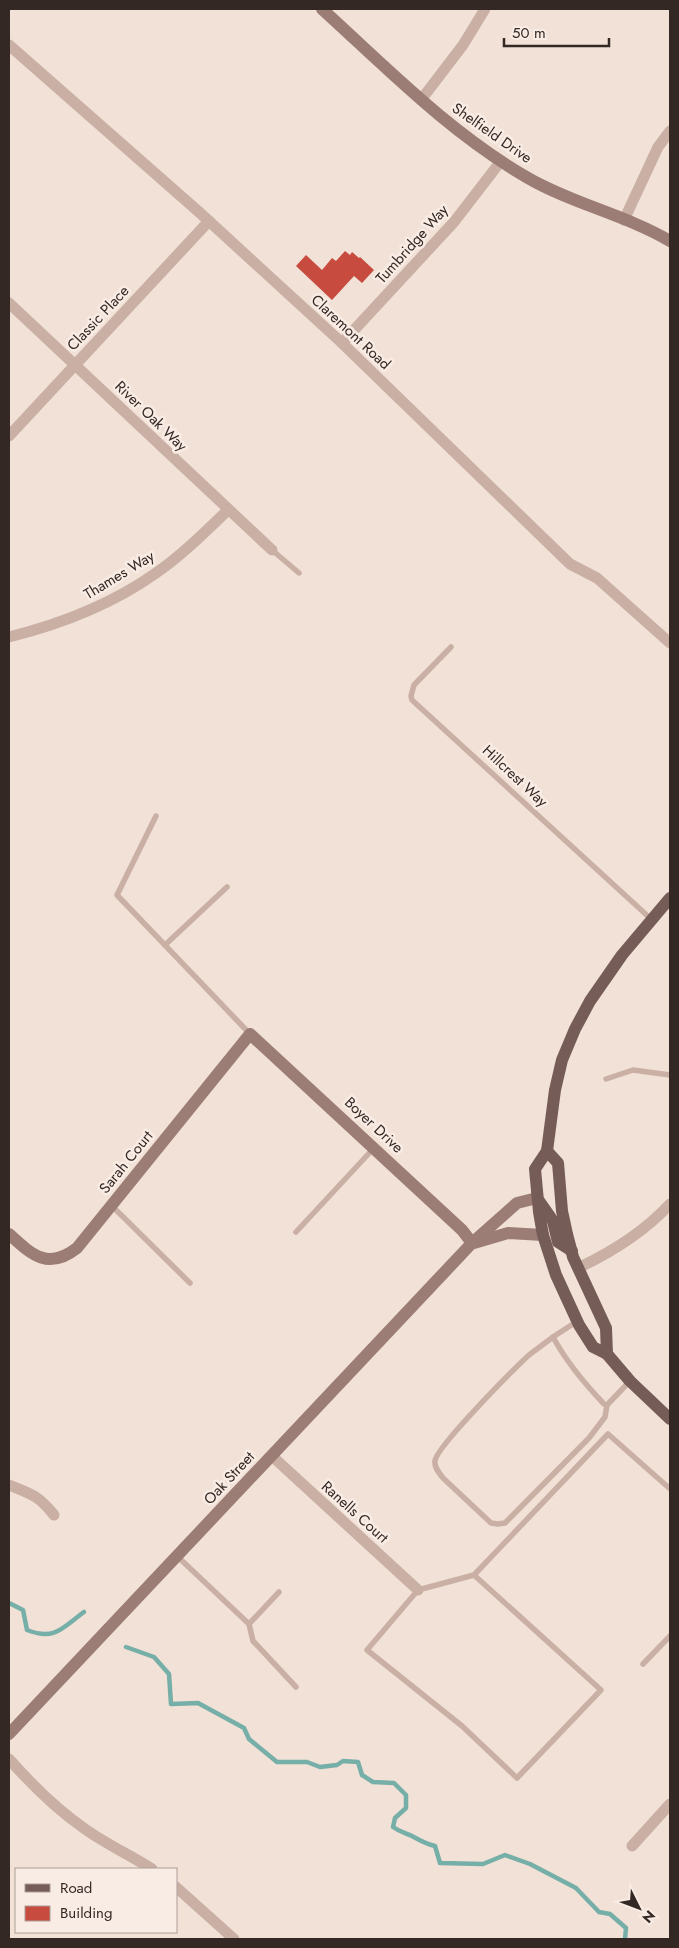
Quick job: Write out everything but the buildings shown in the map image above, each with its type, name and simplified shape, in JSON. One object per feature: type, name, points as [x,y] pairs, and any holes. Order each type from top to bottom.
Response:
[{"type":"main road","points":[[670,898],[622,955],[590,1001],[575,1029],[562,1060],[554,1090],[547,1150],[536,1168],[537,1198],[543,1235],[556,1275],[577,1321],[593,1346],[607,1354],[630,1381],[670,1419]]},
{"type":"main road","points":[[547,1150],[558,1162],[562,1211],[572,1251],[606,1328],[607,1354]]},
{"type":"main road","points":[[537,1198],[553,1221],[558,1242],[572,1251]]},
{"type":"street","name":"Shelfield Drive","points":[[322,9],[421,100],[452,126],[501,161],[556,192],[646,228],[670,241]]},
{"type":"street","points":[[421,100],[463,45],[485,9]]},
{"type":"street","name":"Claremont Road","points":[[9,45],[209,221],[342,343],[570,564],[597,578],[670,643]]},
{"type":"street","points":[[624,220],[658,147],[670,131]]},
{"type":"street","name":"Tumbridge Way","points":[[342,343],[454,222],[501,161]]},
{"type":"street","name":"Classic Place","points":[[9,436],[209,221]]},
{"type":"street","name":"River Oak Way","points":[[9,303],[272,550]]},
{"type":"street","name":"Thames Way","points":[[9,637],[71,619],[109,602],[156,573],[189,547],[228,510]]},
{"type":"street","name":"Boyer Drive","points":[[250,1034],[462,1230],[472,1244]]},
{"type":"street","name":"Sarah Court","points":[[9,1234],[32,1254],[40,1257],[55,1260],[70,1254],[112,1206],[250,1034]]},
{"type":"street","points":[[472,1244],[517,1203],[537,1198]]},
{"type":"street","points":[[578,1268],[609,1252],[653,1222],[670,1204]]},
{"type":"street","points":[[472,1244],[508,1233],[543,1235]]},
{"type":"street","name":"Oak Street","points":[[9,1734],[472,1244]]},
{"type":"street","name":"Ranells Court","points":[[272,1456],[418,1590]]},
{"type":"street","points":[[9,1485],[33,1494],[54,1515]]},
{"type":"street","points":[[9,1759],[27,1780],[55,1806],[86,1830],[150,1868]]},
{"type":"street","points":[[632,1846],[670,1804]]},
{"type":"street","points":[[178,1889],[234,1939]]},
{"type":"lane","points":[[272,550],[299,573]]},
{"type":"lane","name":"Hillcrest Way","points":[[451,647],[412,688],[410,696],[412,700],[651,919]]},
{"type":"lane","points":[[156,816],[118,894],[250,1034]]},
{"type":"lane","points":[[165,945],[226,887]]},
{"type":"lane","points":[[606,1079],[633,1070],[670,1075]]},
{"type":"lane","points":[[296,1232],[374,1148]]},
{"type":"lane","points":[[112,1206],[190,1283]]},
{"type":"lane","points":[[577,1321],[522,1361],[458,1428],[438,1452],[434,1461],[436,1470],[443,1478],[491,1523],[505,1522],[590,1438],[605,1417],[608,1405],[630,1381]]},
{"type":"lane","points":[[554,1337],[563,1355],[581,1380],[604,1404],[608,1405]]},
{"type":"lane","points":[[474,1575],[602,1690],[517,1778],[462,1726],[367,1650],[418,1590],[474,1575],[608,1434],[669,1488],[670,1486]]},
{"type":"lane","points":[[177,1556],[249,1624],[253,1640],[296,1687]]},
{"type":"lane","points":[[249,1624],[279,1592]]},
{"type":"lane","points":[[643,1664],[670,1636]]},
{"type":"waterway","points":[[9,1603],[23,1610],[27,1630],[45,1634],[64,1628],[84,1612]]},
{"type":"waterway","points":[[126,1647],[154,1657],[169,1674],[171,1704],[198,1703],[244,1728],[249,1739],[277,1762],[307,1762],[320,1767],[337,1765],[343,1761],[358,1762],[362,1775],[373,1782],[394,1783],[406,1795],[406,1808],[395,1818],[393,1827],[435,1846],[440,1863],[483,1864],[505,1855],[530,1864],[576,1888],[599,1912],[610,1914],[626,1928],[625,1939]]}]
